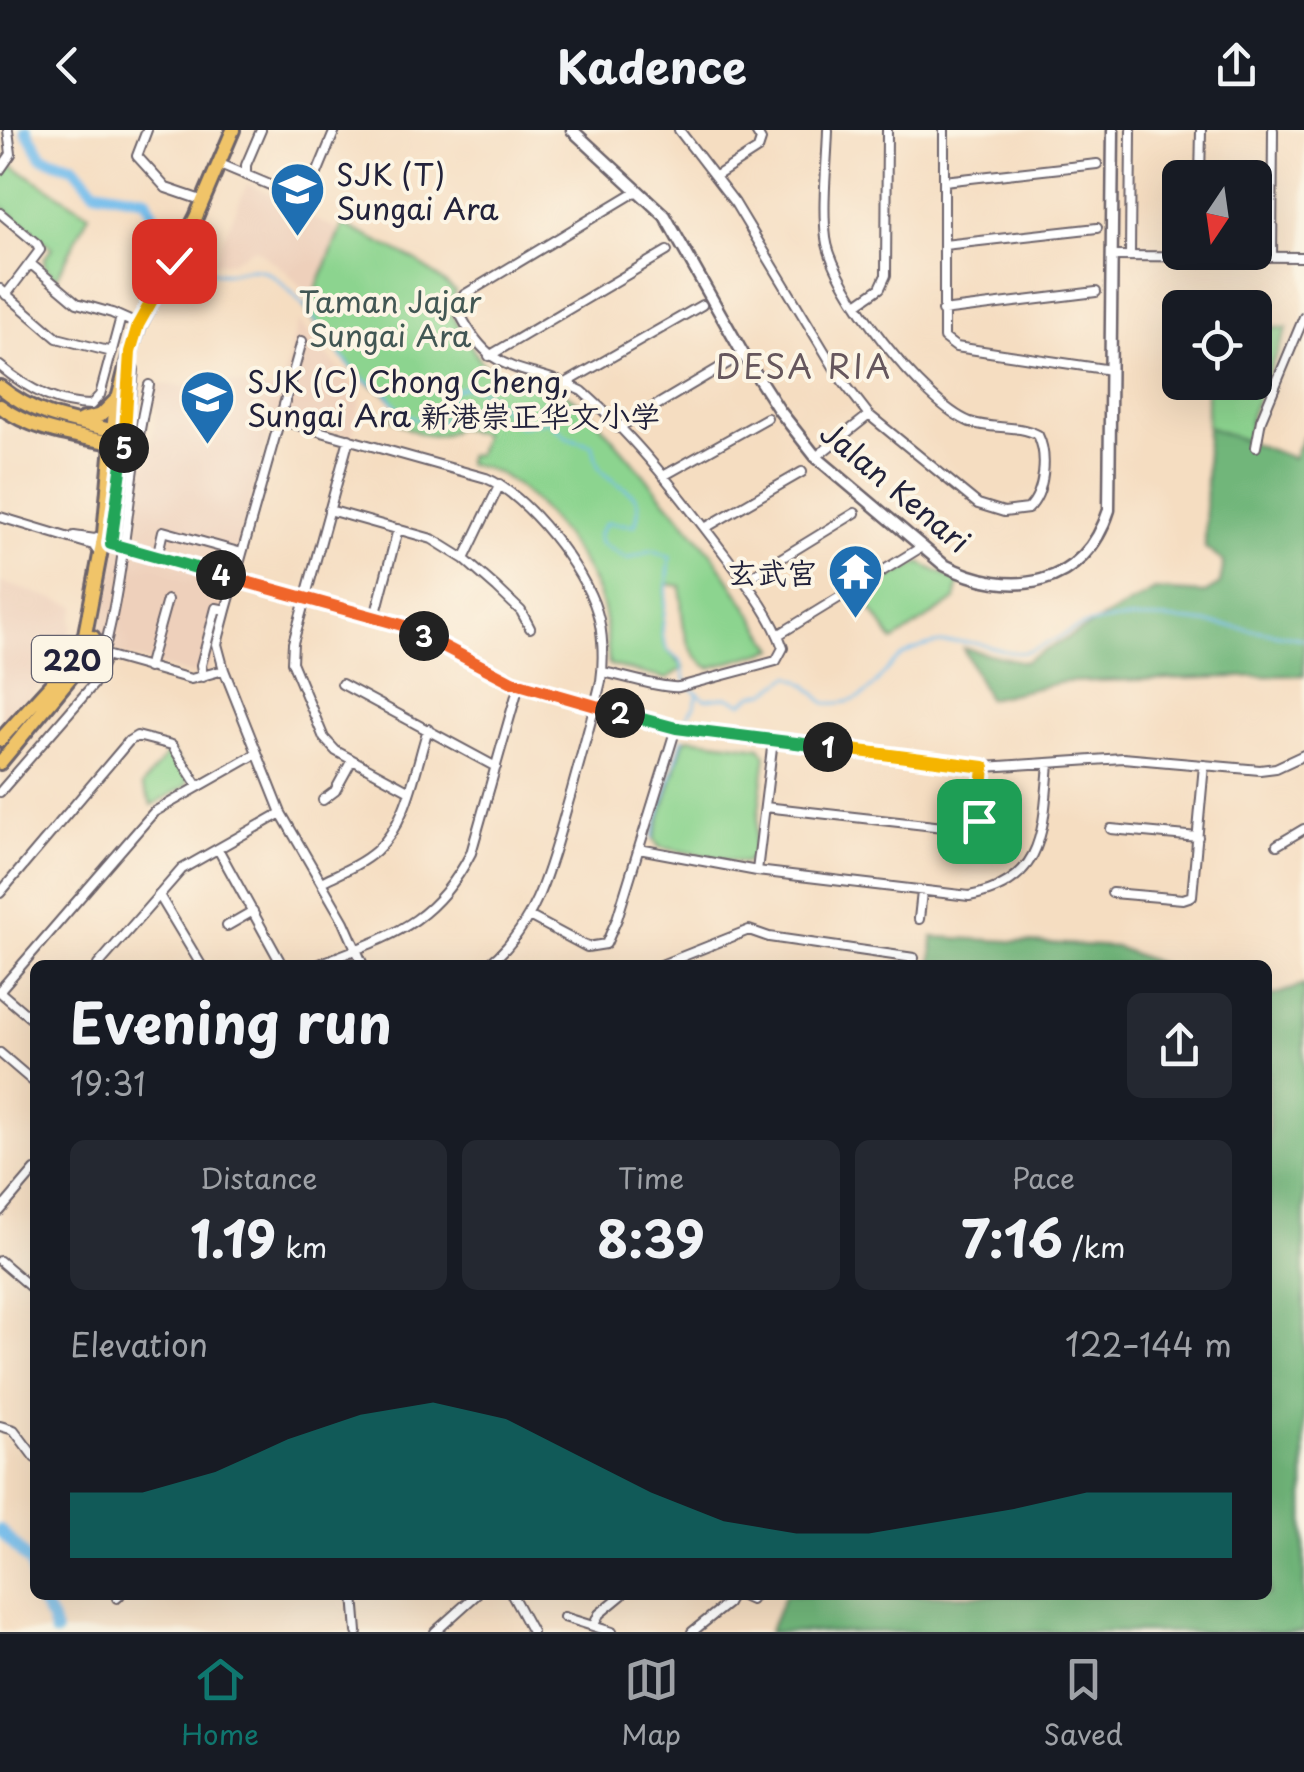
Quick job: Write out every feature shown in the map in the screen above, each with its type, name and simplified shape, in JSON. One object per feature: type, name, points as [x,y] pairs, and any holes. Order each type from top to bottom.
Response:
[{"type":"main road","name":"220","points":[[118,438],[117,399],[138,325],[186,238],[234,130]]},
{"type":"main road","name":"220","points":[[0,763],[83,662],[88,650],[102,598],[112,474],[130,352]]},
{"type":"main road","points":[[0,387],[28,408],[118,438]]},
{"type":"main road","points":[[73,421],[101,415],[117,399]]},
{"type":"main road","points":[[0,406],[30,424],[118,438]]},
{"type":"main road","name":"220","points":[[0,740],[42,697],[79,648],[105,544]]},
{"type":"street","points":[[0,170],[11,154],[8,130]]},
{"type":"street","points":[[146,130],[137,156],[166,188],[204,201]]},
{"type":"street","points":[[246,173],[261,130]]},
{"type":"street","points":[[220,164],[296,198],[305,197],[335,130]]},
{"type":"street","name":"Jalan Kenari","points":[[572,130],[664,216],[743,354],[779,410],[816,457],[920,548],[963,575],[1004,585],[1045,579],[1082,557],[1104,525],[1111,496],[1113,130]]},
{"type":"street","points":[[679,130],[716,176],[841,379],[870,415],[978,504],[1004,512],[1023,511],[1039,496],[1042,443],[1038,435],[970,422],[928,394],[838,274],[826,240],[828,130]]},
{"type":"street","points":[[716,176],[758,149],[760,140],[755,130]]},
{"type":"street","points":[[857,304],[880,288],[886,275],[886,130]]},
{"type":"street","points":[[944,130],[944,338],[956,346],[1112,370]]},
{"type":"street","points":[[1130,256],[1131,130]]},
{"type":"street","points":[[1200,160],[1201,130]]},
{"type":"street","points":[[1272,130],[1272,160]]},
{"type":"street","points":[[944,181],[1097,164]]},
{"type":"street","points":[[602,672],[678,688],[692,681],[724,677],[776,662],[783,648],[744,581],[664,475],[582,391],[503,365],[489,356],[472,337],[460,312],[464,295],[637,191]]},
{"type":"street","points":[[0,212],[39,247],[40,254],[3,292],[57,338],[112,352]]},
{"type":"street","points":[[944,245],[1098,228]]},
{"type":"street","points":[[489,356],[666,251]]},
{"type":"street","points":[[1111,256],[1162,256]]},
{"type":"street","points":[[1272,257],[1304,257]]},
{"type":"street","points":[[32,265],[77,303],[138,325]]},
{"type":"street","points":[[942,310],[1096,292]]},
{"type":"street","points":[[566,383],[702,305]]},
{"type":"street","points":[[0,366],[28,388],[91,405],[100,395],[121,317]]},
{"type":"street","points":[[1256,447],[1260,420],[1304,317]]},
{"type":"street","points":[[302,341],[217,644],[281,813],[361,960]]},
{"type":"street","points":[[618,428],[743,354]]},
{"type":"street","points":[[0,792],[97,679],[126,548],[139,427],[149,385]]},
{"type":"street","points":[[816,457],[870,415]]},
{"type":"street","points":[[664,475],[767,418]]},
{"type":"street","points":[[279,420],[500,484],[517,495],[537,517],[587,589],[598,615],[602,672],[546,879],[528,916],[493,960]]},
{"type":"street","points":[[349,439],[293,643],[292,662],[324,738],[352,760],[408,790]]},
{"type":"street","points":[[704,528],[802,472]]},
{"type":"street","points":[[464,559],[500,484]]},
{"type":"street","points":[[329,510],[432,538],[464,559],[521,610],[530,628]]},
{"type":"street","points":[[744,581],[854,513]]},
{"type":"street","points":[[0,518],[92,545],[126,548],[408,627],[519,685],[676,728],[984,767],[1136,758],[1269,770],[1304,755]]},
{"type":"street","points":[[374,618],[398,528]]},
{"type":"street","points":[[157,557],[163,532],[242,553]]},
{"type":"street","points":[[70,537],[105,544]]},
{"type":"street","points":[[778,635],[920,548]]},
{"type":"street","points":[[148,668],[167,600]]},
{"type":"street","points":[[203,677],[201,665],[216,608],[226,610]]},
{"type":"street","points":[[88,650],[191,679],[224,670]]},
{"type":"street","points":[[342,684],[496,766]]},
{"type":"street","points":[[329,960],[404,930],[444,894],[471,853],[519,685]]},
{"type":"street","points":[[320,882],[359,863],[390,836],[428,728]]},
{"type":"street","points":[[528,916],[587,947],[606,944],[676,728]]},
{"type":"street","points":[[0,893],[137,736],[172,746],[198,786]]},
{"type":"street","points":[[757,872],[773,740]]},
{"type":"street","points":[[30,1018],[0,991],[154,812],[256,754]]},
{"type":"street","points":[[323,800],[336,790],[352,760]]},
{"type":"street","points":[[639,848],[757,872],[922,892],[969,896],[986,893],[1015,879],[1033,858],[1039,844],[1049,764]]},
{"type":"street","points":[[1112,893],[1183,899],[1192,896],[1204,765]]},
{"type":"street","points":[[765,807],[970,830],[979,821],[984,767]]},
{"type":"street","points":[[102,960],[182,870],[281,813]]},
{"type":"street","points":[[1111,829],[1198,837]]},
{"type":"street","points":[[1277,846],[1304,829]]},
{"type":"street","points":[[218,849],[279,960]]},
{"type":"street","points":[[919,919],[922,892]]},
{"type":"street","points":[[159,895],[198,960]]},
{"type":"street","points":[[227,926],[253,911]]},
{"type":"street","points":[[674,960],[749,930],[768,938],[914,958]]},
{"type":"street","points":[[0,1052],[30,1079]]},
{"type":"street","points":[[0,1211],[30,1176]]},
{"type":"street","points":[[0,1261],[30,1287]]},
{"type":"street","points":[[0,1426],[14,1430],[30,1451]]},
{"type":"street","points":[[354,1600],[357,1632]]},
{"type":"street","points":[[435,1632],[470,1600]]},
{"type":"street","points":[[515,1600],[532,1632]]},
{"type":"street","points":[[594,1626],[599,1614],[616,1600]]},
{"type":"street","points":[[692,1632],[731,1600]]},
{"type":"street","points":[[564,1616],[612,1632]]},
{"type":"shaded area","name":"SJK (T) Sungai Ara","points":[[247,184],[306,207],[303,215],[341,230],[312,299],[286,271],[254,248],[231,262],[213,263]]},
{"type":"shaded area","points":[[298,321],[362,395],[352,437],[274,415],[208,671],[193,675],[96,648],[125,481],[138,485],[141,462],[148,463],[157,409],[151,407],[157,384],[213,389],[215,379],[280,392]]},
{"type":"shaded area","points":[[0,582],[76,606],[57,665],[0,730]]},
{"type":"green space","points":[[10,164],[89,214],[56,279],[45,268],[44,259],[52,248],[0,205],[0,175]]},
{"type":"green space","name":"Taman Jajar Sungai Ara","points":[[343,224],[415,260],[455,291],[450,312],[489,369],[565,393],[588,410],[713,555],[775,649],[710,668],[689,643],[681,586],[667,584],[662,634],[667,649],[684,668],[666,679],[609,665],[602,604],[571,546],[517,486],[499,474],[466,463],[468,455],[477,454],[483,434],[456,428],[432,436],[392,419],[397,407],[392,400],[353,369],[305,308]]},
{"type":"green space","points":[[1272,328],[1287,328],[1272,364]]},
{"type":"green space","points":[[1207,400],[1257,400],[1248,442],[1207,427]]},
{"type":"green space","points":[[1207,427],[1293,458],[1304,435],[1304,675],[1063,682],[988,699],[963,648],[1024,662],[1155,590],[1205,593],[1220,584],[1224,562],[1205,548]]},
{"type":"green space","points":[[920,563],[959,582],[955,600],[893,641],[860,593]]},
{"type":"green space","points":[[688,738],[760,747],[766,755],[753,857],[744,863],[659,847],[654,839]]},
{"type":"green space","points":[[170,750],[188,776],[186,786],[152,805],[142,786]]},
{"type":"green space","points":[[933,937],[1116,947],[1150,960],[932,960]]},
{"type":"green space","points":[[1304,985],[1304,1632],[769,1632],[783,1600],[1272,1600],[1272,996]]},
{"type":"waterway","points":[[26,130],[42,157],[75,167],[94,190],[146,199],[159,230],[192,254]]},
{"type":"waterway","points":[[192,254],[214,272],[252,269],[273,276],[297,298],[358,375],[384,390],[398,408],[413,417],[441,423],[453,390],[475,388],[490,396],[518,426],[548,420],[568,438],[592,445],[600,469],[630,492],[638,504],[635,525],[606,523],[598,535],[600,543],[627,559],[652,550],[670,557],[662,634],[667,649],[681,662],[686,682]]},
{"type":"waterway","points":[[691,688],[705,699],[727,697],[742,703],[790,676],[825,703],[844,703],[868,691],[893,663],[919,648],[965,642],[1020,653],[1081,626],[1116,620],[1170,619],[1304,639]]},
{"type":"waterway","points":[[684,720],[697,696]]},
{"type":"waterway","points":[[652,838],[683,738]]},
{"type":"waterway","points":[[0,1530],[30,1563]]},
{"type":"waterway","points":[[40,1600],[55,1632]]},
{"type":"place","name":"SJK (T) Sungai Ara","points":[[297,239]]},
{"type":"place","name":"SJK (C) Chong Cheng, Sungai Ara 新港崇正华文小学","points":[[208,446]]},
{"type":"place","name":"玄武宫","points":[[856,620]]},
{"type":"district","name":"DESA RIA","points":[[804,366]]},
{"type":"route","points":[[174,261],[138,325],[130,352],[127,424],[111,544],[402,625],[504,679],[676,728],[984,767],[979,821]]}]
